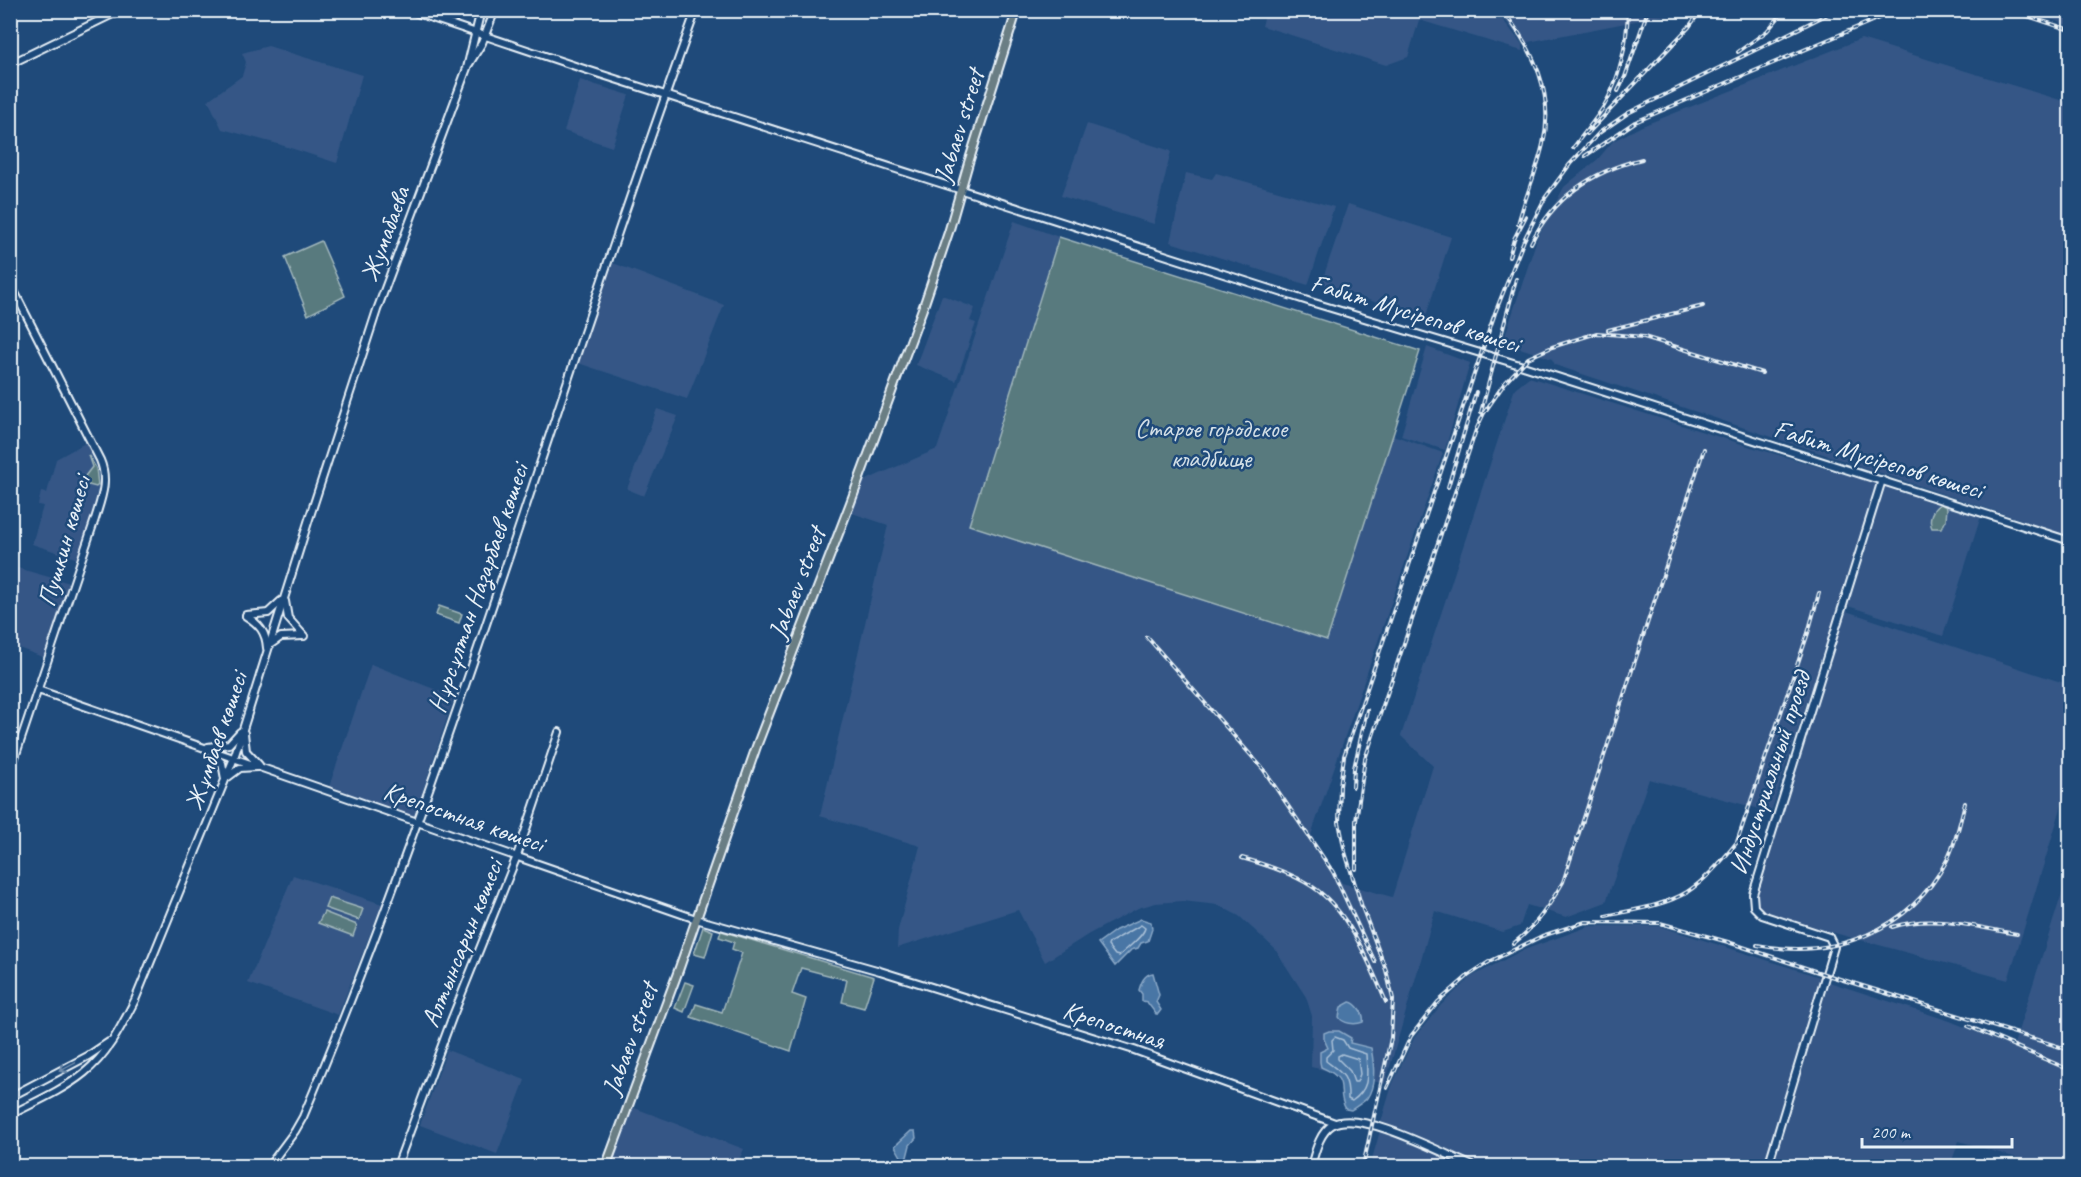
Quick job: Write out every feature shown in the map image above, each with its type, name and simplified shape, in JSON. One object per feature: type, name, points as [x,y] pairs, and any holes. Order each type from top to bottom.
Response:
[{"type":"main road","points":[[10,64],[121,10]]},
{"type":"main road","points":[[408,10],[666,95]]},
{"type":"main road","name":"Жумабаева","points":[[332,450],[377,310],[467,68],[481,10]]},
{"type":"main road","points":[[467,68],[485,36],[495,10]]},
{"type":"main road","name":"Нұрсұлтан Назарбаев көшесі","points":[[269,1167],[303,1117],[363,972],[418,822],[696,10]]},
{"type":"main road","name":"Jabaev street","points":[[606,1167],[757,745],[925,302],[1017,10]]},
{"type":"main road","name":"Ғабит Мүсірепов көшесі","points":[[666,95],[1311,302],[1520,365],[2070,541]]},
{"type":"main road","name":"Пушкин көшесі","points":[[10,283],[105,474],[104,489],[95,519],[10,772]]},
{"type":"main road","name":"Жұмбаев көшесі","points":[[10,1115],[84,1073],[99,1059],[116,1036],[135,1000],[234,758],[332,450]]},
{"type":"main road","name":"Индустриальный проезд","points":[[1768,1167],[1834,947],[1829,937],[1762,915],[1754,907],[1753,894],[1882,480]]},
{"type":"main road","points":[[267,652],[273,642],[279,638],[304,636],[288,618],[285,596]]},
{"type":"main road","points":[[267,652],[263,631],[246,615],[271,611],[285,596]]},
{"type":"main road","name":"Крепостная көшесі","points":[[38,690],[696,919],[880,971]]},
{"type":"main road","points":[[204,747],[220,747],[229,744],[243,728]]},
{"type":"main road","points":[[243,728],[246,751],[262,768]]},
{"type":"main road","name":"Алтынсарин көшесі","points":[[397,1167],[452,1018],[517,856],[559,732]]},
{"type":"main road","points":[[204,747],[222,763],[225,782]]},
{"type":"main road","points":[[225,782],[238,769],[262,768]]},
{"type":"main road","name":"Крепостная","points":[[880,971],[1134,1050],[1335,1123]]},
{"type":"main road","name":"Жұмбаев көшесі","points":[[10,1097],[88,1056],[116,1036]]},
{"type":"main road","points":[[1311,1167],[1324,1133],[1335,1123],[1357,1121],[1377,1126],[1473,1167]]},
{"type":"shaded area","points":[[1266,11],[1496,11],[1522,44],[1522,51],[1419,20],[1408,57],[1386,65],[1262,26]]},
{"type":"shaded area","points":[[1498,11],[1687,11],[1523,43]]},
{"type":"shaded area","points":[[2029,11],[2070,11],[2070,26]]},
{"type":"shaded area","points":[[1861,39],[2070,103],[2070,536],[1555,365],[1552,359],[1503,342],[1538,236],[1564,187],[1598,159],[1613,141],[1642,126]]},
{"type":"shaded area","points":[[268,46],[362,75],[337,163],[222,129],[208,100],[242,76],[246,62],[242,53]]},
{"type":"shaded area","points":[[580,80],[629,95],[612,147],[564,131]]},
{"type":"shaded area","points":[[1087,124],[1171,151],[1154,224],[1061,196]]},
{"type":"shaded area","points":[[1186,173],[1212,179],[1216,173],[1334,207],[1308,285],[1170,242]]},
{"type":"shaded area","points":[[1348,204],[1451,237],[1425,319],[1321,284]]},
{"type":"shaded area","points":[[1014,221],[1059,237],[969,525],[1327,639],[1393,435],[1443,453],[1311,835],[1342,883],[1392,897],[1433,766],[1401,736],[1515,388],[1529,377],[1751,447],[1876,483],[1860,541],[1771,812],[1649,779],[1606,902],[1566,917],[1527,905],[1520,926],[1503,932],[1435,911],[1385,1084],[1311,1067],[1312,1016],[1306,997],[1275,949],[1239,916],[1218,905],[1182,901],[1156,903],[1138,908],[1089,934],[1045,962],[1018,910],[897,948],[898,930],[920,846],[820,816],[888,525],[852,513],[864,481],[937,449]]},
{"type":"shaded area","points":[[613,263],[724,305],[687,399],[578,363]]},
{"type":"shaded area","points":[[942,295],[975,308],[970,321],[976,323],[956,381],[916,365]]},
{"type":"shaded area","points":[[1427,347],[1470,363],[1445,450],[1401,436]]},
{"type":"shaded area","points":[[657,409],[678,416],[644,496],[627,489]]},
{"type":"shaded area","points":[[87,442],[98,472],[99,485],[78,559],[32,544],[43,506],[38,505],[41,492],[47,493],[56,459]]},
{"type":"shaded area","points":[[1885,486],[1981,516],[1943,636],[1848,606]]},
{"type":"shaded area","points":[[14,567],[70,583],[45,658],[11,645],[10,578]]},
{"type":"shaded area","points":[[1846,611],[2070,685],[2070,779],[2008,980],[1765,914],[1758,905],[1756,899]]},
{"type":"shaded area","points":[[371,664],[454,697],[414,817],[329,787]]},
{"type":"shaded area","points":[[2070,868],[2070,1166],[2044,1166],[1959,1141],[1950,1166],[1772,1166],[1829,982],[1950,1021],[2013,1047]]},
{"type":"shaded area","points":[[293,875],[382,904],[338,1015],[248,983]]},
{"type":"shaded area","points":[[1590,926],[1659,926],[1823,978],[1765,1166],[1478,1166],[1381,1122],[1392,1085],[1414,1038],[1441,1005],[1471,977],[1521,951]]},
{"type":"shaded area","points":[[447,1050],[525,1080],[497,1154],[420,1125]]},
{"type":"shaded area","points":[[632,1107],[744,1149],[736,1166],[610,1166]]},
{"type":"shaded area","points":[[1380,1131],[1466,1166],[1370,1166]]},
{"type":"green space","name":"Старое городское кладбище","points":[[1059,237],[1420,351],[1327,640],[969,525]]},
{"type":"green space","points":[[321,241],[345,296],[308,315],[285,257]]},
{"type":"green space","points":[[88,455],[96,468],[98,485],[96,487],[85,484],[82,480],[92,467]]},
{"type":"green space","points":[[1941,504],[1947,508],[1946,520],[1942,528],[1932,528],[1930,521],[1932,514]]},
{"type":"green space","points":[[439,606],[462,614],[459,623],[436,615]]},
{"type":"green space","points":[[329,898],[363,909],[359,920],[325,908]]},
{"type":"green space","points":[[324,912],[357,925],[353,936],[318,923]]},
{"type":"green space","points":[[703,927],[713,931],[705,957],[694,954]]},
{"type":"green space","points":[[721,931],[874,977],[864,1008],[842,1002],[847,980],[801,968],[792,994],[806,999],[791,1051],[691,1017],[696,1004],[722,1012],[742,953],[732,949],[734,942],[719,937]]},
{"type":"green space","points":[[685,982],[694,985],[684,1012],[675,1008]]},
{"type":"water","points":[[1141,919],[1151,922],[1152,929],[1148,941],[1131,950],[1115,966],[1098,943],[1116,930]]},
{"type":"water","points":[[1153,973],[1159,995],[1156,1002],[1161,1010],[1158,1014],[1147,1002],[1142,1001],[1142,994],[1139,990],[1145,977]]},
{"type":"water","points":[[1350,1002],[1360,1010],[1363,1022],[1350,1023],[1339,1017],[1341,1007]]},
{"type":"water","points":[[1339,1031],[1351,1038],[1350,1043],[1371,1048],[1374,1067],[1372,1086],[1366,1100],[1351,1110],[1346,1109],[1343,1102],[1340,1081],[1331,1072],[1321,1067],[1320,1052],[1328,1048],[1324,1033]]},
{"type":"water","points":[[911,1131],[915,1131],[916,1138],[910,1145],[907,1157],[903,1160],[895,1146]]},
{"type":"railway","points":[[1502,10],[1532,56],[1539,72],[1546,107],[1543,144],[1518,224]]},
{"type":"railway","points":[[1573,148],[1610,95],[1624,47],[1628,10]]},
{"type":"railway","points":[[1618,91],[1648,10]]},
{"type":"railway","points":[[1587,134],[1689,27],[1701,10]]},
{"type":"railway","points":[[1738,52],[1767,31],[1785,10]]},
{"type":"railway","points":[[1363,1166],[1391,1038],[1393,999],[1386,970],[1362,907],[1345,852],[1339,822],[1344,756],[1495,313],[1524,240],[1545,198],[1570,164],[1599,133],[1628,113],[1836,10]]},
{"type":"railway","points":[[1585,156],[1635,122],[1900,10]]},
{"type":"railway","points":[[2009,10],[2070,30]]},
{"type":"railway","points":[[1531,243],[1551,212],[1577,188],[1591,178],[1642,159]]},
{"type":"railway","points":[[1509,257],[1514,239],[1526,216]]},
{"type":"railway","points":[[1481,412],[1516,279]]},
{"type":"railway","points":[[1608,330],[1703,306]]},
{"type":"railway","points":[[1356,869],[1356,821],[1365,759],[1476,430],[1484,413],[1504,384],[1528,358],[1552,347],[1597,333],[1644,337],[1762,373]]},
{"type":"railway","points":[[1448,487],[1476,392]]},
{"type":"railway","points":[[1513,944],[1541,916],[1563,882],[1704,449]]},
{"type":"railway","points":[[1606,916],[1658,904],[1687,892],[1708,875],[1737,842],[1808,633],[1819,593]]},
{"type":"railway","points":[[1147,637],[1263,769],[1333,872],[1375,962]]},
{"type":"railway","points":[[1353,787],[1354,768],[1367,710]]},
{"type":"railway","points":[[1757,945],[1786,949],[1814,948],[1867,935],[1891,922],[1913,905],[1931,885],[1947,860],[1965,803]]},
{"type":"railway","points":[[1242,858],[1305,882],[1333,904],[1360,944],[1386,1002]]},
{"type":"railway","points":[[1387,1088],[1411,1036],[1438,1002],[1469,975],[1489,962],[1542,936],[1585,922],[1660,923],[1728,942],[2070,1050]]},
{"type":"railway","points":[[1892,927],[1907,923],[1938,922],[1970,925],[2017,934]]},
{"type":"railway","points":[[1968,1026],[2070,1070]]}]
